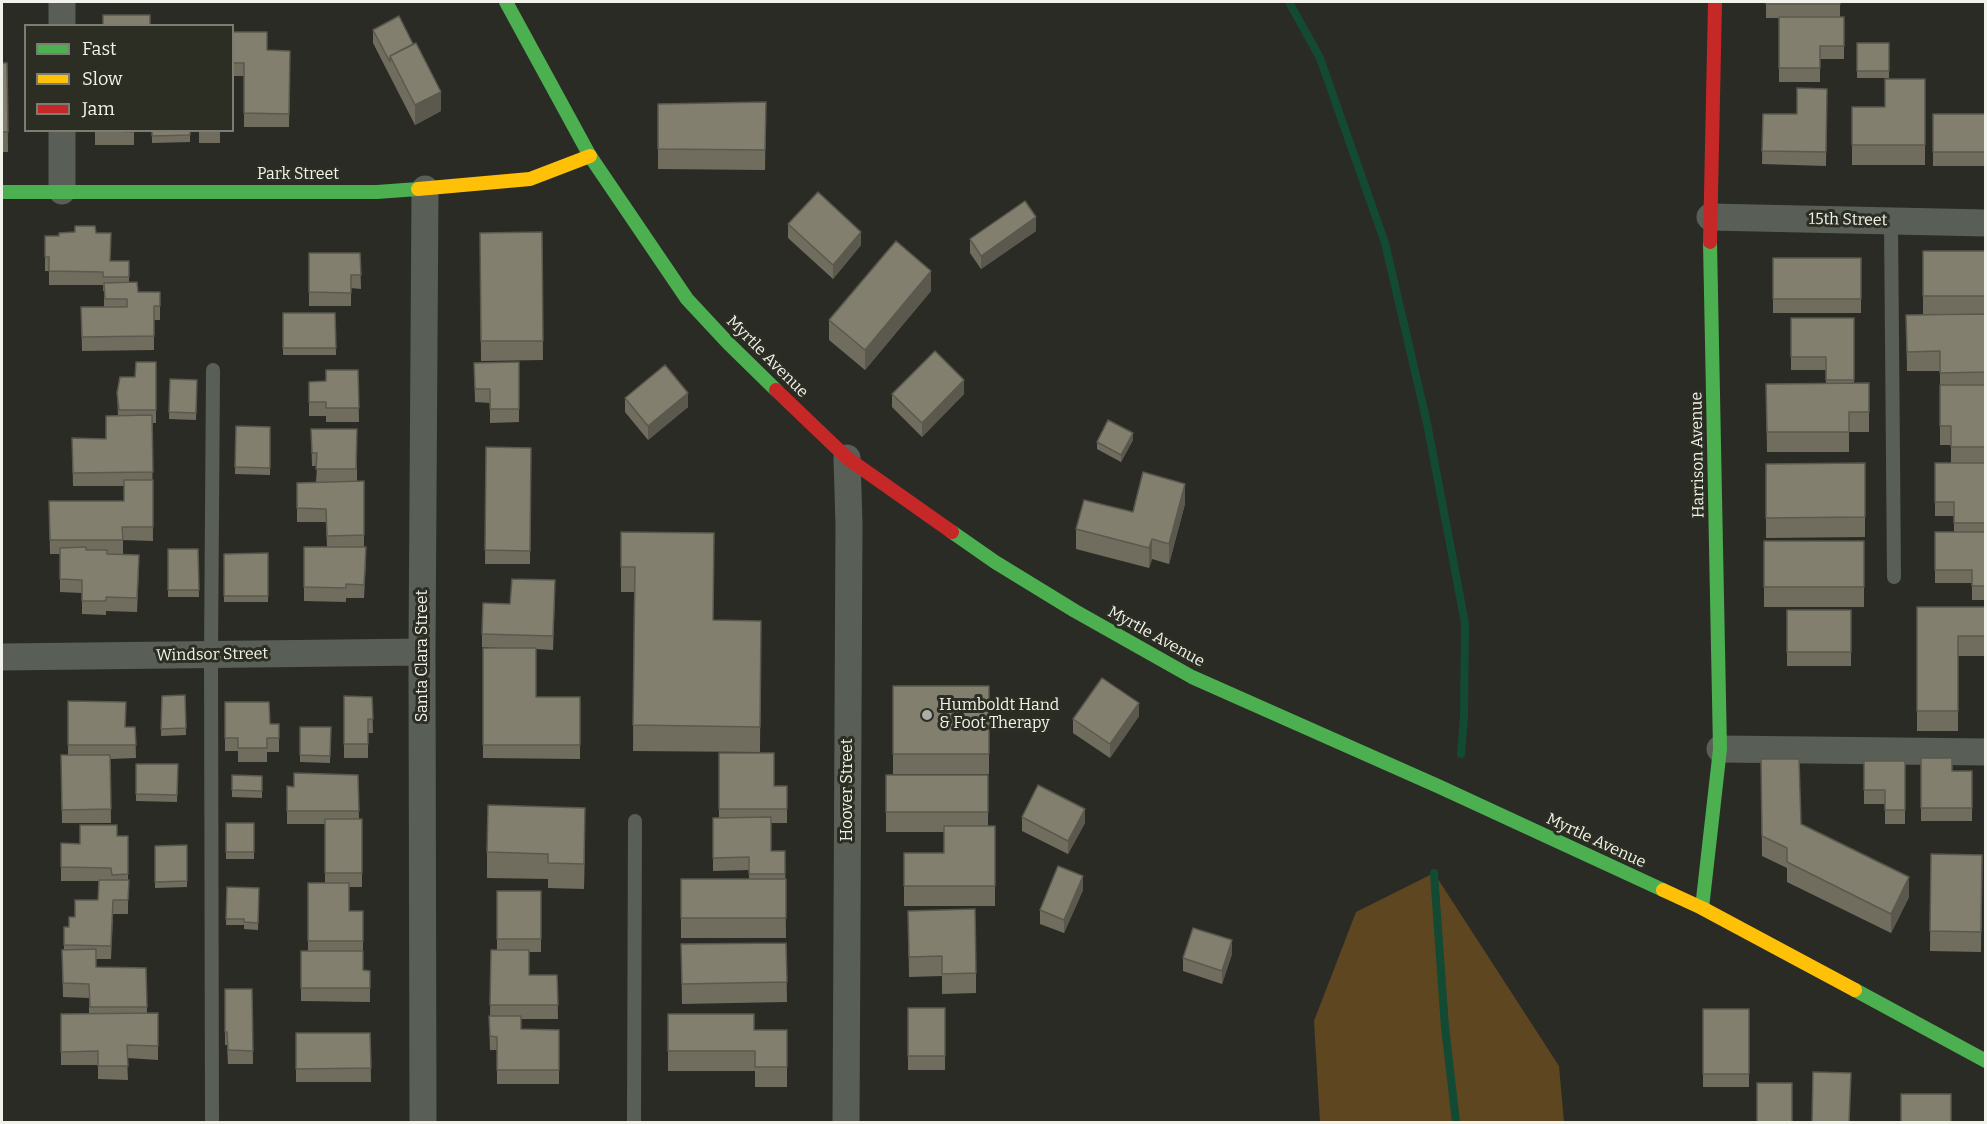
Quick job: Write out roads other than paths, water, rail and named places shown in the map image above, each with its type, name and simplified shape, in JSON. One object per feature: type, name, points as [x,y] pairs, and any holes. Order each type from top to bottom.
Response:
[{"type":"main road","name":"Myrtle Avenue","points":[[506,2],[590,156],[687,299],[728,343],[847,458],[995,562],[1075,611],[1192,677],[1440,787],[1702,908],[1986,1062]]},
{"type":"main road","name":"Harrison Avenue","points":[[1702,908],[1720,749],[1710,217],[1715,2]]},
{"type":"main road","name":"Park Street","points":[[2,192],[377,192],[530,179],[590,156]]},
{"type":"street","points":[[62,2],[62,24]]},
{"type":"street","points":[[62,132],[62,191]]},
{"type":"street","name":"Santa Clara Street","points":[[423,1122],[422,652],[425,189]]},
{"type":"street","name":"15th Street","points":[[1710,217],[1986,223]]},
{"type":"street","name":"Hoover Street","points":[[846,1122],[849,548],[847,458]]},
{"type":"street","name":"Windsor Street","points":[[2,657],[422,652]]},
{"type":"street","points":[[1720,749],[1986,752]]},
{"type":"lane","points":[[1891,222],[1894,577]]},
{"type":"lane","points":[[212,1122],[213,370]]},
{"type":"lane","points":[[634,1122],[635,821]]},
{"type":"waterway","points":[[1289,2],[1320,58],[1385,243],[1427,423],[1465,623],[1464,718],[1461,754]]},
{"type":"waterway","points":[[1434,873],[1445,1027],[1456,1122]]},
{"type":"place","name":"Humboldt Hand & Foot Therapy","points":[[927,715]]}]
